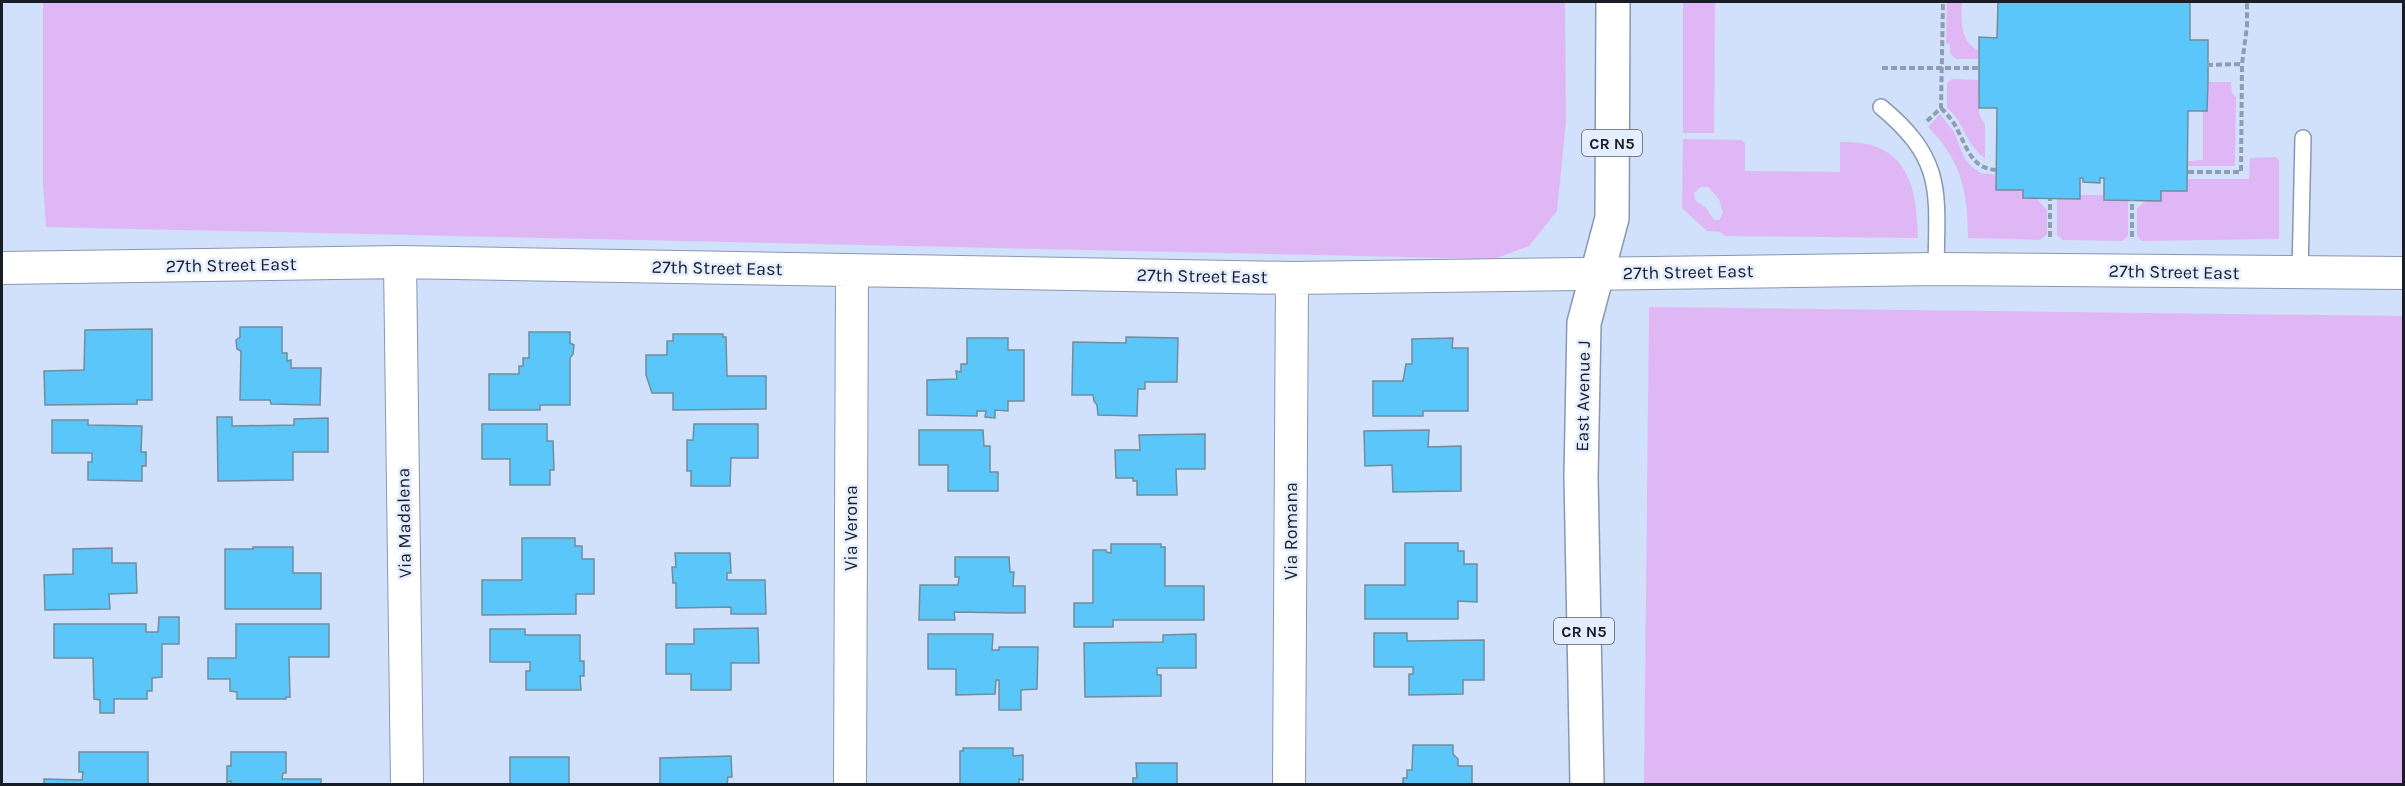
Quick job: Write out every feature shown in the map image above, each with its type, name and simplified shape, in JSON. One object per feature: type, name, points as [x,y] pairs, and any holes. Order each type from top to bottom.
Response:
[{"type":"main road","name":"East Avenue J","points":[[1587,784],[1581,477],[1584,323],[1612,218],[1612,5]]},
{"type":"street","name":"27th Street East","points":[[2,268],[400,262],[1292,278],[1936,269],[2403,273]]},
{"type":"street","name":"Via Madalena","points":[[400,262],[407,784]]},
{"type":"street","name":"Via Verona","points":[[850,784],[852,271]]},
{"type":"street","name":"Via Romana","points":[[1289,784],[1292,278]]},
{"type":"lane","points":[[1881,107],[1918,145],[1930,167],[1937,198],[1936,269]]},
{"type":"lane","points":[[2300,273],[2303,138]]},
{"type":"path","points":[[1943,2],[1941,108],[1959,132],[1969,155],[1985,168],[1996,171]]},
{"type":"path","points":[[2188,172],[2241,172],[2242,64],[2247,2]]},
{"type":"path","points":[[2207,65],[2242,64]]},
{"type":"path","points":[[1882,68],[1979,68]]},
{"type":"path","points":[[1910,136],[1941,108]]},
{"type":"path","points":[[2050,199],[2050,243]]},
{"type":"path","points":[[2132,200],[2132,244]]},
{"type":"shaded area","points":[[43,2],[1565,2],[1566,122],[1557,211],[1529,246],[1494,259],[46,227],[43,184]]},
{"type":"shaded area","points":[[1683,2],[1715,2],[1714,133],[1683,133]]},
{"type":"shaded area","points":[[1947,2],[1962,2],[1963,30],[1968,42],[1979,51],[1979,59],[1956,59],[1950,53],[1950,45],[1946,43]]},
{"type":"shaded area","points":[[1952,79],[1979,80],[1979,109],[1985,124],[1985,158],[1973,147],[1953,113],[1947,108],[1947,83]]},
{"type":"shaded area","points":[[2208,82],[2231,82],[2232,93],[2236,97],[2235,166],[2188,166],[2188,161],[2203,160],[2203,111],[2207,110]]},
{"type":"shaded area","points":[[1940,114],[1954,132],[1965,159],[1972,167],[1981,173],[1996,175],[2023,190],[2023,198],[2037,199],[2047,210],[2047,234],[2040,240],[1968,238],[1966,205],[1960,177],[1948,152],[1928,127]]},
{"type":"shaded area","points":[[1683,139],[1742,140],[1745,143],[1745,171],[1840,172],[1840,142],[1862,143],[1879,148],[1893,156],[1903,168],[1915,199],[1918,238],[1725,236],[1720,232],[1707,231],[1682,208]],"holes":[[[1701,187],[1708,187],[1719,199],[1723,213],[1719,220],[1714,220],[1706,208],[1695,200],[1694,193]]]},
{"type":"shaded area","points":[[2276,157],[2279,161],[2279,239],[2142,241],[2137,236],[2137,209],[2154,195],[2187,191],[2188,179],[2249,179],[2250,158]]},
{"type":"shaded area","points":[[2080,195],[2104,195],[2104,200],[2128,200],[2128,236],[2122,241],[2063,240],[2057,235],[2057,199],[2080,199]]},
{"type":"shaded area","points":[[1649,307],[2403,316],[2403,784],[1644,784]]},
{"type":"building","points":[[1998,2],[2190,2],[2190,40],[2208,40],[2208,82],[2207,111],[2188,111],[2187,191],[2161,191],[2161,201],[2104,200],[2104,178],[2100,178],[2100,183],[2083,182],[2083,178],[2080,178],[2080,199],[2023,198],[2023,190],[1996,190],[1997,108],[1979,108],[1979,37],[1997,38]]},
{"type":"building","points":[[240,327],[282,327],[282,353],[287,353],[287,361],[291,360],[291,368],[321,368],[320,405],[271,404],[270,400],[240,400],[241,351],[237,349],[236,340],[240,337]]},
{"type":"building","points":[[152,329],[152,400],[137,400],[137,404],[45,405],[44,371],[84,370],[85,330]]},
{"type":"building","points":[[529,332],[570,332],[570,343],[574,345],[570,358],[570,405],[540,405],[540,410],[489,410],[489,374],[519,374],[519,366],[523,366],[523,358],[529,358]]},
{"type":"building","points":[[673,334],[723,334],[723,337],[726,337],[727,376],[766,376],[766,409],[673,410],[673,393],[652,393],[646,375],[646,355],[667,355],[667,341],[673,341]]},
{"type":"building","points":[[1126,337],[1178,338],[1177,382],[1145,382],[1145,389],[1138,389],[1137,416],[1098,415],[1093,395],[1072,395],[1073,342],[1126,343]]},
{"type":"building","points":[[967,338],[1008,338],[1008,350],[1024,350],[1024,401],[1008,401],[1008,411],[995,410],[995,418],[985,417],[986,411],[977,411],[977,416],[927,415],[927,380],[957,379],[956,371],[961,372],[961,364],[967,364]]},
{"type":"building","points":[[1453,338],[1452,348],[1468,348],[1468,411],[1423,411],[1423,416],[1373,416],[1373,381],[1403,381],[1406,364],[1412,364],[1412,339]]},
{"type":"building","points":[[217,417],[232,417],[232,426],[294,425],[294,419],[328,418],[328,452],[293,452],[293,480],[218,481]]},
{"type":"building","points":[[52,420],[88,420],[88,425],[142,426],[141,452],[146,452],[146,466],[142,466],[142,481],[88,480],[88,462],[92,462],[92,453],[52,453]]},
{"type":"building","points":[[482,424],[547,424],[547,441],[553,441],[554,470],[550,470],[550,485],[510,485],[510,459],[482,459]]},
{"type":"building","points":[[694,424],[758,424],[758,458],[731,458],[730,486],[691,486],[691,471],[687,471],[687,440],[693,440]]},
{"type":"building","points":[[919,430],[983,430],[984,446],[990,446],[990,472],[998,472],[998,491],[948,491],[948,465],[919,465]]},
{"type":"building","points":[[1429,430],[1428,447],[1461,446],[1461,491],[1393,492],[1392,465],[1365,466],[1364,431]]},
{"type":"building","points":[[1205,434],[1205,469],[1176,469],[1177,495],[1137,495],[1137,481],[1133,481],[1133,478],[1116,478],[1115,450],[1140,450],[1139,435]]},
{"type":"building","points":[[522,538],[575,538],[575,546],[582,546],[582,559],[594,559],[594,594],[576,594],[576,614],[482,615],[482,580],[522,580]]},
{"type":"building","points":[[1405,543],[1458,543],[1458,551],[1464,551],[1464,564],[1477,564],[1477,602],[1458,601],[1458,619],[1365,619],[1365,585],[1405,585]]},
{"type":"building","points":[[1111,544],[1161,544],[1161,547],[1165,547],[1165,586],[1204,586],[1204,620],[1113,620],[1113,627],[1074,627],[1074,603],[1093,603],[1093,550],[1106,550],[1111,553]]},
{"type":"building","points":[[253,547],[293,547],[293,573],[321,573],[321,609],[225,609],[225,549],[253,549]]},
{"type":"building","points":[[112,548],[112,563],[136,563],[137,593],[109,594],[110,609],[45,610],[44,575],[73,574],[73,549]]},
{"type":"building","points":[[675,553],[730,553],[731,573],[727,573],[727,580],[765,580],[766,614],[731,614],[731,607],[676,608],[676,583],[673,583],[672,567],[676,567]]},
{"type":"building","points":[[955,557],[1009,557],[1010,572],[1014,572],[1013,586],[1025,586],[1025,613],[954,612],[955,620],[919,620],[920,585],[958,585],[959,577],[955,577]]},
{"type":"building","points":[[159,617],[179,617],[179,644],[162,644],[162,677],[152,678],[152,691],[147,691],[147,699],[114,699],[114,713],[100,713],[100,700],[94,699],[93,658],[54,658],[54,624],[146,624],[146,632],[158,632]]},
{"type":"building","points":[[236,624],[329,624],[329,657],[289,657],[290,697],[286,699],[237,699],[237,692],[230,691],[230,679],[208,679],[208,658],[236,658]]},
{"type":"building","points":[[758,628],[759,663],[731,663],[731,690],[691,690],[691,674],[666,674],[666,644],[694,644],[694,629]]},
{"type":"building","points":[[490,629],[525,629],[525,635],[580,635],[580,661],[584,661],[584,676],[580,676],[581,690],[526,690],[526,671],[530,671],[530,662],[490,662]]},
{"type":"building","points":[[1374,633],[1407,633],[1407,641],[1484,640],[1484,680],[1463,680],[1463,694],[1409,695],[1409,674],[1413,674],[1413,667],[1374,667]]},
{"type":"building","points":[[928,634],[993,634],[992,650],[999,650],[999,647],[1038,647],[1037,689],[1021,690],[1021,710],[999,710],[999,680],[996,680],[995,694],[956,695],[956,669],[928,669]]},
{"type":"building","points":[[1196,634],[1196,668],[1157,668],[1157,675],[1161,675],[1161,696],[1085,697],[1084,643],[1163,642],[1163,635]]},
{"type":"building","points":[[1413,745],[1453,745],[1453,754],[1458,759],[1458,766],[1472,766],[1472,784],[1403,784],[1403,778],[1407,778],[1407,770],[1412,770]]},
{"type":"building","points":[[963,748],[1013,748],[1013,756],[1023,755],[1023,780],[1019,779],[1019,784],[960,784],[960,751],[963,751]]},
{"type":"building","points":[[79,752],[148,752],[148,784],[44,784],[44,779],[82,780],[83,772],[79,772]]},
{"type":"building","points":[[231,752],[286,752],[286,773],[283,773],[282,779],[321,779],[321,784],[231,784],[231,781],[227,782],[227,766],[231,766]]},
{"type":"building","points":[[731,756],[732,777],[728,777],[727,784],[660,784],[660,758]]},
{"type":"building","points":[[510,757],[569,757],[569,784],[510,784]]},
{"type":"building","points":[[1136,763],[1177,763],[1177,784],[1133,784],[1133,778],[1137,778]]}]
